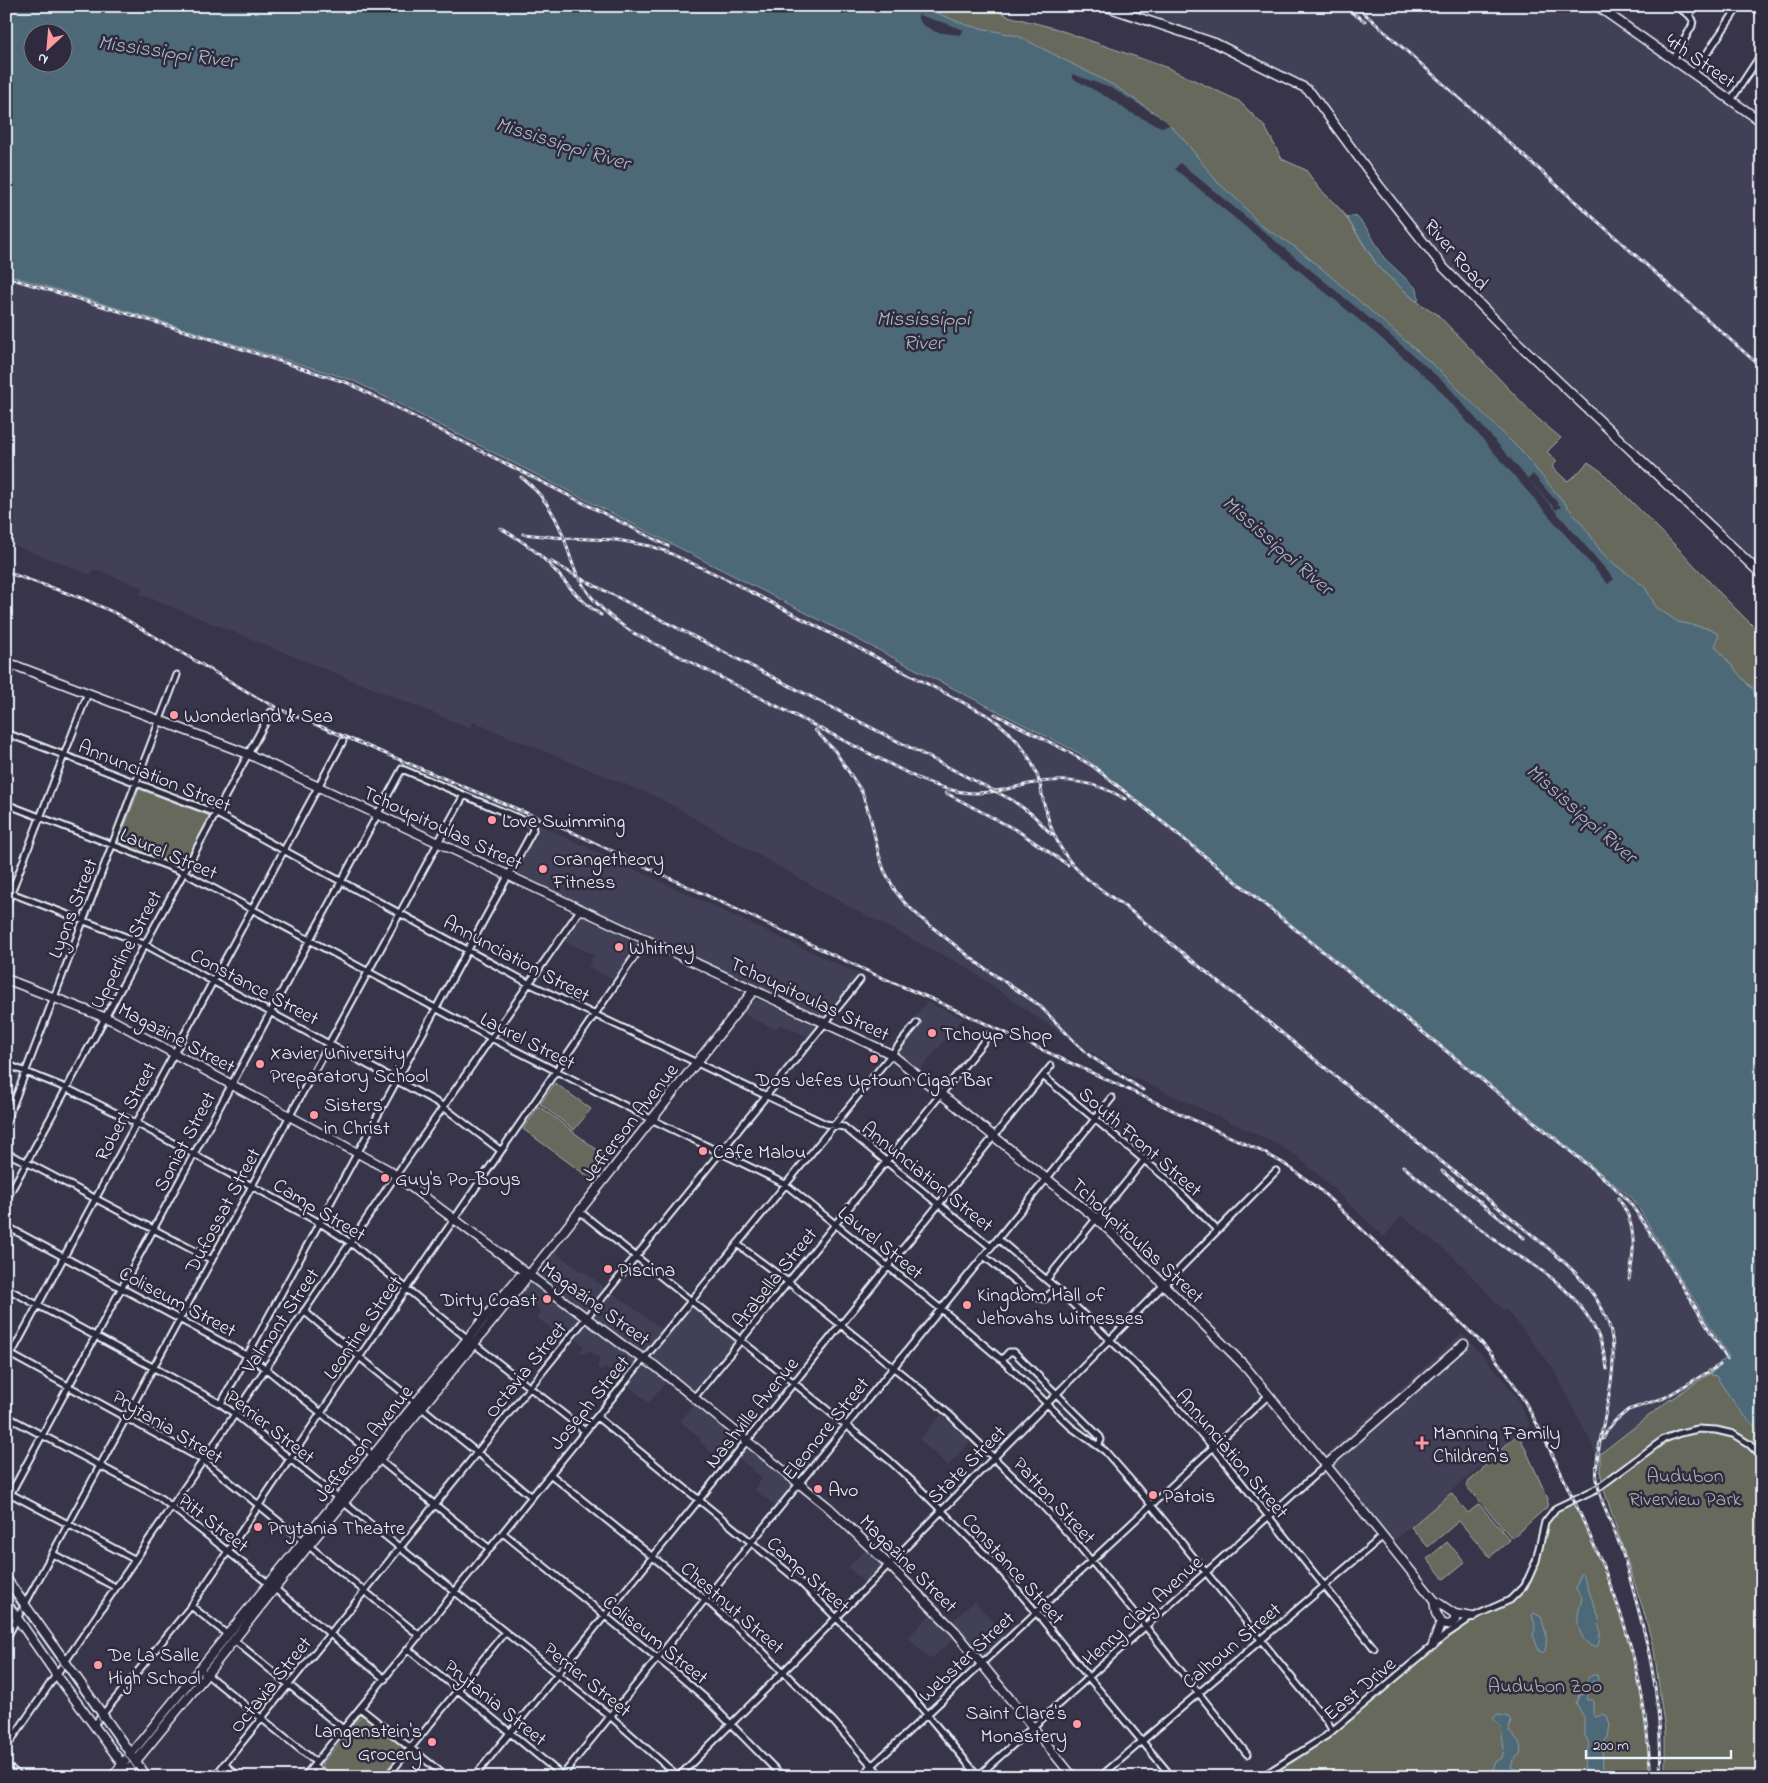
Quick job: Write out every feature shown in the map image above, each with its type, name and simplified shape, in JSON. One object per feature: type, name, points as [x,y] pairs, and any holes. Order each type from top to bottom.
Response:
[{"type":"street","name":"River Road","points":[[1104,6],[1215,43],[1305,88],[1311,93],[1381,188],[1444,268],[1626,447],[1762,575]]},
{"type":"street","name":"4th Street","points":[[1597,6],[1762,122]]},
{"type":"street","points":[[1673,60],[1692,26],[1693,20],[1676,6]]},
{"type":"street","points":[[1689,15],[1695,6]]},
{"type":"street","points":[[1693,74],[1739,6]]},
{"type":"street","points":[[1730,100],[1762,54]]},
{"type":"street","points":[[6,682],[9,664]]},
{"type":"street","name":"Tchoupitoulas Street","points":[[9,664],[248,754],[891,1054],[1097,1219],[1243,1364],[1434,1600],[1455,1614],[1472,1617]]},
{"type":"street","name":"Lyons Street","points":[[6,1123],[177,675]]},
{"type":"street","points":[[6,906],[9,892],[88,693]]},
{"type":"street","name":"Upperline Street","points":[[6,1200],[271,712]]},
{"type":"street","name":"Annunciation Street","points":[[6,733],[215,813],[528,983],[826,1124],[844,1127],[991,1247]]},
{"type":"street","name":"Robert Street","points":[[6,1364],[9,1353],[38,1305],[212,981],[344,742]]},
{"type":"street","name":"Soniat Street","points":[[6,1502],[402,769],[464,795]]},
{"type":"street","points":[[222,1404],[534,827],[530,823],[464,795]]},
{"type":"street","name":"Dufossat Street","points":[[6,1640],[464,795]]},
{"type":"street","name":"Laurel Street","points":[[6,804],[183,872],[491,1038],[785,1184],[1002,1360],[1071,1427],[1098,1446],[1134,1484],[1207,1572],[1327,1721],[1332,1730]]},
{"type":"street","name":"Constance Street","points":[[9,892],[144,944],[330,1043],[444,1107],[500,1150]]},
{"type":"street","name":"Valmont Street","points":[[6,1748],[396,1175],[580,910]]},
{"type":"street","name":"Leontine Street","points":[[94,1725],[191,1606],[500,1150],[646,940]]},
{"type":"street","name":"Magazine Street","points":[[6,979],[105,1017],[358,1152],[396,1175],[586,1318],[643,1358],[829,1508],[934,1608],[1074,1777]]},
{"type":"street","name":"Octavia Street","points":[[214,1777],[860,980]]},
{"type":"street","name":"Jefferson Avenue","points":[[126,1772],[130,1754],[200,1669],[231,1637],[471,1341],[519,1278],[528,1274],[754,990]]},
{"type":"street","name":"Joseph Street","points":[[304,1777],[917,1023]]},
{"type":"street","name":"Arabella Street","points":[[694,1398],[989,1035]]},
{"type":"street","name":"Camp Street","points":[[6,1064],[66,1088],[136,1123],[320,1223],[351,1243],[585,1431]]},
{"type":"street","name":"Nashville Avenue","points":[[474,1777],[1051,1066]]},
{"type":"street","name":"South Front Street","points":[[1043,1076],[1168,1179],[1217,1230]]},
{"type":"street","name":"Eleonore Street","points":[[563,1776],[1112,1098]]},
{"type":"street","points":[[6,1153],[212,1260]]},
{"type":"street","points":[[1047,1279],[1144,1159]]},
{"type":"street","name":"State Street","points":[[678,1777],[1276,1171]]},
{"type":"street","name":"Constance Street","points":[[579,1211],[889,1460],[997,1566],[1172,1777]]},
{"type":"street","name":"Coliseum Street","points":[[6,1226],[248,1356],[490,1549]]},
{"type":"street","name":"Annunciation Street","points":[[998,1239],[1047,1279],[1154,1382],[1213,1448],[1374,1648]]},
{"type":"street","name":"Patton Street","points":[[737,1244],[842,1324],[951,1416],[1056,1518],[1146,1626],[1247,1754]]},
{"type":"street","name":"Annunciation Street","points":[[984,1256],[1035,1297],[1045,1298],[1056,1288]]},
{"type":"street","name":"Perrier Street","points":[[6,1288],[222,1404],[611,1717],[678,1777]]},
{"type":"street","points":[[304,1311],[359,1358],[532,1497]]},
{"type":"street","points":[[1326,1465],[1464,1344]]},
{"type":"street","name":"Laurel Street","points":[[1002,1360],[1009,1352],[1014,1352],[1100,1437],[1101,1440],[1098,1446]]},
{"type":"street","name":"Prytania Street","points":[[9,1353],[203,1460],[420,1636]]},
{"type":"street","name":"Webster Street","points":[[860,1777],[1269,1395]]},
{"type":"street","name":"Pitt Street","points":[[6,1416],[158,1497],[171,1506],[385,1679]]},
{"type":"street","name":"Camp Street","points":[[597,1416],[800,1582],[881,1662],[978,1776]]},
{"type":"street","name":"East Drive","points":[[1261,1777],[1332,1730],[1433,1645],[1472,1617],[1510,1600],[1523,1587],[1536,1561],[1545,1522],[1556,1508],[1598,1488],[1664,1439],[1698,1429],[1716,1430],[1734,1434],[1749,1444],[1762,1457]]},
{"type":"street","name":"Henry Clay Avenue","points":[[978,1776],[1326,1465]]},
{"type":"street","name":"Chestnut Street","points":[[550,1474],[731,1622],[833,1720],[882,1777]]},
{"type":"street","points":[[10,1494],[134,1559]]},
{"type":"street","name":"Coliseum Street","points":[[503,1533],[705,1698],[783,1777]]},
{"type":"street","name":"Calhoun Street","points":[[1100,1777],[1382,1537]]},
{"type":"street","points":[[53,1554],[115,1587]]},
{"type":"street","points":[[6,1578],[147,1777]]},
{"type":"street","name":"Tchoupitoulas Street","points":[[1434,1600],[1436,1613],[1441,1622]]},
{"type":"street","points":[[6,1602],[126,1772]]},
{"type":"street","points":[[191,1606],[343,1729]]},
{"type":"street","points":[[1433,1645],[1441,1622],[1452,1624],[1455,1620],[1455,1614]]},
{"type":"street","points":[[387,1777],[505,1632]]},
{"type":"street","name":"Jefferson Avenue","points":[[112,1777],[126,1772],[136,1761],[207,1674],[231,1637]]},
{"type":"street","name":"Prytania Street","points":[[409,1650],[563,1776]]},
{"type":"street","points":[[200,1669],[261,1718],[315,1764],[327,1777]]},
{"type":"street","points":[[360,1708],[447,1777]]},
{"type":"street","points":[[224,1764],[239,1777]]},
{"type":"street","points":[[6,1765],[20,1777]]},
{"type":"shaded area","points":[[1124,6],[1609,6],[1762,114],[1762,569],[1681,490],[1616,433],[1453,272],[1436,252],[1334,113],[1313,91],[1297,78],[1211,36]]},
{"type":"shaded area","points":[[6,275],[352,380],[1079,753],[1633,1199],[1729,1357],[1719,1363],[1721,1366],[1719,1368],[1669,1401],[1600,1454],[1594,1452],[1553,1368],[1507,1310],[1504,1311],[1455,1258],[1402,1216],[1384,1237],[1295,1155],[1271,1141],[1120,1071],[1029,1012],[968,968],[855,910],[659,798],[473,722],[470,728],[140,594],[142,588],[94,569],[91,575],[6,542]]},
{"type":"shaded area","points":[[537,824],[861,975],[825,1020],[513,873],[536,831]]},
{"type":"shaded area","points":[[580,915],[640,943],[615,980],[588,967],[594,955],[562,940]]},
{"type":"shaded area","points":[[759,999],[819,1027],[810,1038],[780,1024],[775,1029],[749,1017],[743,1012],[755,1000]]},
{"type":"shaded area","points":[[927,1002],[963,1018],[919,1071],[897,1053],[889,1049]]},
{"type":"shaded area","points":[[553,1250],[605,1288],[586,1312],[536,1275]]},
{"type":"shaded area","points":[[530,1281],[580,1319],[562,1342],[549,1331],[551,1328],[537,1318],[541,1311],[518,1292]]},
{"type":"shaded area","points":[[611,1292],[663,1329],[645,1354],[640,1354],[593,1316]]},
{"type":"shaded area","points":[[690,1306],[697,1307],[733,1338],[736,1343],[696,1392],[668,1371],[665,1366],[651,1355]]},
{"type":"shaded area","points":[[586,1324],[636,1361],[635,1366],[625,1377],[613,1366],[609,1371],[604,1367],[601,1370],[597,1367],[600,1359],[589,1350],[583,1354],[580,1351],[584,1346],[574,1338]]},
{"type":"shaded area","name":"Manning Family Children's","points":[[1462,1333],[1501,1376],[1518,1400],[1530,1425],[1391,1543],[1324,1456]]},
{"type":"shaded area","points":[[645,1365],[666,1382],[649,1403],[627,1385]]},
{"type":"shaded area","points":[[693,1406],[696,1406],[737,1439],[720,1461],[700,1442],[700,1438],[680,1421]]},
{"type":"shaded area","points":[[941,1415],[970,1442],[948,1466],[919,1439]]},
{"type":"shaded area","points":[[746,1449],[794,1485],[776,1507],[754,1489],[762,1478],[738,1458]]},
{"type":"shaded area","points":[[868,1548],[883,1565],[865,1583],[848,1567]]},
{"type":"shaded area","points":[[974,1601],[1007,1636],[983,1657],[961,1632],[930,1660],[908,1637],[931,1614],[945,1629]]},
{"type":"green space","points":[[902,6],[986,6],[1008,16],[1054,28],[1168,68],[1239,101],[1265,127],[1282,159],[1306,170],[1318,187],[1342,211],[1379,268],[1416,301],[1437,314],[1536,417],[1561,438],[1547,452],[1557,461],[1552,467],[1567,481],[1575,476],[1588,462],[1601,471],[1754,627],[1762,639],[1762,699],[1746,683],[1675,635]]},
{"type":"green space","points":[[139,789],[210,816],[182,867],[118,843]]},
{"type":"green space","points":[[555,1083],[591,1109],[574,1130],[540,1104]]},
{"type":"green space","points":[[539,1106],[608,1158],[591,1179],[523,1129]]},
{"type":"green space","name":"Audubon Riverview Park","points":[[1712,1372],[1762,1400],[1762,1777],[1665,1777],[1665,1732],[1654,1650],[1643,1609],[1604,1490],[1600,1471],[1600,1454],[1668,1401]]},
{"type":"green space","points":[[1516,1436],[1520,1437],[1548,1499],[1547,1507],[1513,1537],[1510,1536],[1467,1487],[1467,1483]]},
{"type":"green space","points":[[1451,1493],[1468,1513],[1479,1504],[1510,1540],[1490,1557],[1459,1521],[1428,1547],[1411,1527]]},
{"type":"green space","name":"Audubon Zoo","points":[[1573,1500],[1609,1582],[1630,1645],[1644,1708],[1651,1777],[1261,1777],[1332,1730],[1456,1629],[1503,1604],[1528,1579],[1545,1522],[1556,1508]]},
{"type":"green space","points":[[1447,1542],[1465,1562],[1444,1579],[1427,1559]]},
{"type":"green space","points":[[362,1715],[404,1748],[381,1777],[334,1777],[321,1765]]},
{"type":"water","name":"Mississippi River","points":[[6,6],[920,6],[966,25],[1018,36],[1115,86],[1165,120],[1185,141],[1218,183],[1240,202],[1260,225],[1294,246],[1438,369],[1521,451],[1587,530],[1599,549],[1608,559],[1645,587],[1656,607],[1678,622],[1711,629],[1719,635],[1715,646],[1762,701],[1762,1433],[1731,1399],[1716,1376],[1711,1375],[1712,1372],[1721,1366],[1719,1363],[1729,1357],[1633,1199],[1079,753],[352,380],[6,274]]},
{"type":"water","points":[[1351,216],[1357,217],[1368,230],[1384,258],[1417,289],[1419,300],[1416,301],[1379,268],[1347,218]]},
{"type":"water","points":[[1582,1573],[1599,1618],[1598,1646],[1594,1647],[1584,1639],[1578,1621],[1582,1597],[1576,1589],[1580,1574]]},
{"type":"water","points":[[1534,1613],[1541,1617],[1545,1630],[1546,1644],[1544,1653],[1539,1651],[1533,1635],[1535,1627],[1532,1615]]},
{"type":"water","points":[[1597,1675],[1598,1680],[1596,1682],[1592,1681],[1590,1692],[1586,1698],[1587,1700],[1593,1700],[1593,1715],[1596,1717],[1604,1714],[1607,1716],[1610,1724],[1608,1737],[1602,1745],[1603,1771],[1597,1777],[1584,1767],[1589,1743],[1584,1733],[1584,1717],[1576,1704],[1579,1695],[1586,1693],[1587,1679]]},
{"type":"water","points":[[1497,1715],[1507,1716],[1511,1720],[1509,1731],[1521,1747],[1520,1754],[1513,1760],[1511,1767],[1530,1773],[1531,1777],[1505,1777],[1497,1770],[1492,1771],[1496,1762],[1502,1758],[1504,1749],[1501,1727],[1493,1718]]},
{"type":"pier","points":[[918,15],[964,30],[960,35],[936,32],[923,25],[918,19]]},
{"type":"pier","points":[[1072,74],[1113,89],[1165,120],[1170,125],[1161,127],[1127,111],[1116,102],[1072,78]]},
{"type":"pier","points":[[1180,163],[1385,331],[1446,384],[1614,579],[1608,584],[1439,389],[1380,337],[1175,169]]},
{"type":"pier","points":[[1533,474],[1561,507],[1556,510],[1528,479]]},
{"type":"tram line","points":[[6,1588],[141,1777]]},
{"type":"railway","points":[[1247,6],[1274,9],[1293,6]]},
{"type":"railway","points":[[1341,6],[1365,21]]},
{"type":"railway","points":[[1356,6],[1762,368]]},
{"type":"railway","points":[[6,277],[208,338],[348,383],[483,452]]},
{"type":"railway","points":[[477,449],[668,546]]},
{"type":"railway","points":[[521,477],[529,483],[552,512],[564,538],[572,564],[584,587],[596,603],[635,634]]},
{"type":"railway","points":[[500,528],[538,553],[580,598],[601,615]]},
{"type":"railway","points":[[523,534],[617,540],[650,546],[665,551],[722,577],[989,716],[1013,736],[1026,753],[1039,781],[1053,833],[1066,856],[1079,872],[1127,908],[1533,1235],[1582,1280],[1593,1293],[1601,1307],[1612,1336],[1613,1366],[1596,1474],[1604,1506],[1622,1551],[1651,1662],[1659,1718],[1660,1777]]},
{"type":"railway","points":[[550,561],[1012,800],[1033,815],[1051,834]]},
{"type":"railway","points":[[6,572],[84,599],[115,613],[258,698],[286,712],[574,833],[878,976],[941,1003],[1263,1152],[1283,1163],[1317,1187],[1481,1342],[1506,1373],[1527,1406],[1546,1441],[1585,1524],[1614,1594],[1630,1643],[1642,1695],[1651,1777]]},
{"type":"railway","points":[[630,631],[923,781]]},
{"type":"railway","points":[[995,714],[1094,767],[1611,1184],[1630,1203],[1646,1226],[1727,1359]]},
{"type":"railway","points":[[815,730],[835,751],[862,792],[884,870],[904,902],[922,919],[980,965],[1039,1005],[1090,1056],[1143,1090]]},
{"type":"railway","points":[[917,778],[961,792],[976,793],[1041,782],[1078,782],[1091,784],[1125,799]]},
{"type":"railway","points":[[946,793],[1018,831],[1068,865]]},
{"type":"railway","points":[[1403,1166],[1487,1234],[1548,1275],[1561,1286],[1592,1323],[1599,1337],[1607,1369]]},
{"type":"railway","points":[[1442,1171],[1524,1238]]},
{"type":"railway","points":[[1618,1198],[1629,1217],[1633,1237],[1629,1279]]},
{"type":"railway","points":[[1603,1439],[1608,1429],[1628,1410],[1664,1398],[1720,1365]]},
{"type":"place","name":"Wonderland & Sea","points":[[174,715]]},
{"type":"place","name":"Love Swimming","points":[[492,820]]},
{"type":"place","name":"Orangetheory Fitness","points":[[543,869]]},
{"type":"place","name":"Whitney","points":[[619,947]]},
{"type":"place","name":"Tchoup Shop","points":[[932,1033]]},
{"type":"place","name":"Dos Jefes Uptown Cigar Bar","points":[[874,1059]]},
{"type":"place","name":"Xavier University Preparatory School","points":[[260,1064]]},
{"type":"place","name":"Sisters in Christ","points":[[314,1115]]},
{"type":"place","name":"Cafe Malou","points":[[703,1151]]},
{"type":"place","name":"Guy's Po-Boys","points":[[385,1178]]},
{"type":"place","name":"Piscina","points":[[608,1269]]},
{"type":"place","name":"Dirty Coast","points":[[547,1299]]},
{"type":"place","name":"Kingdom Hall of Jehovahs Witnesses","points":[[967,1305]]},
{"type":"place","name":"Manning Family Children's","points":[[1422,1443]]},
{"type":"place","name":"Avo","points":[[818,1489]]},
{"type":"place","name":"Patois","points":[[1153,1495]]},
{"type":"place","name":"Prytania Theatre","points":[[258,1527]]},
{"type":"place","name":"De La Salle High School","points":[[98,1665]]},
{"type":"place","name":"Saint Clare's Monastery","points":[[1077,1724]]},
{"type":"place","name":"Langenstein's Grocery","points":[[432,1742]]}]
